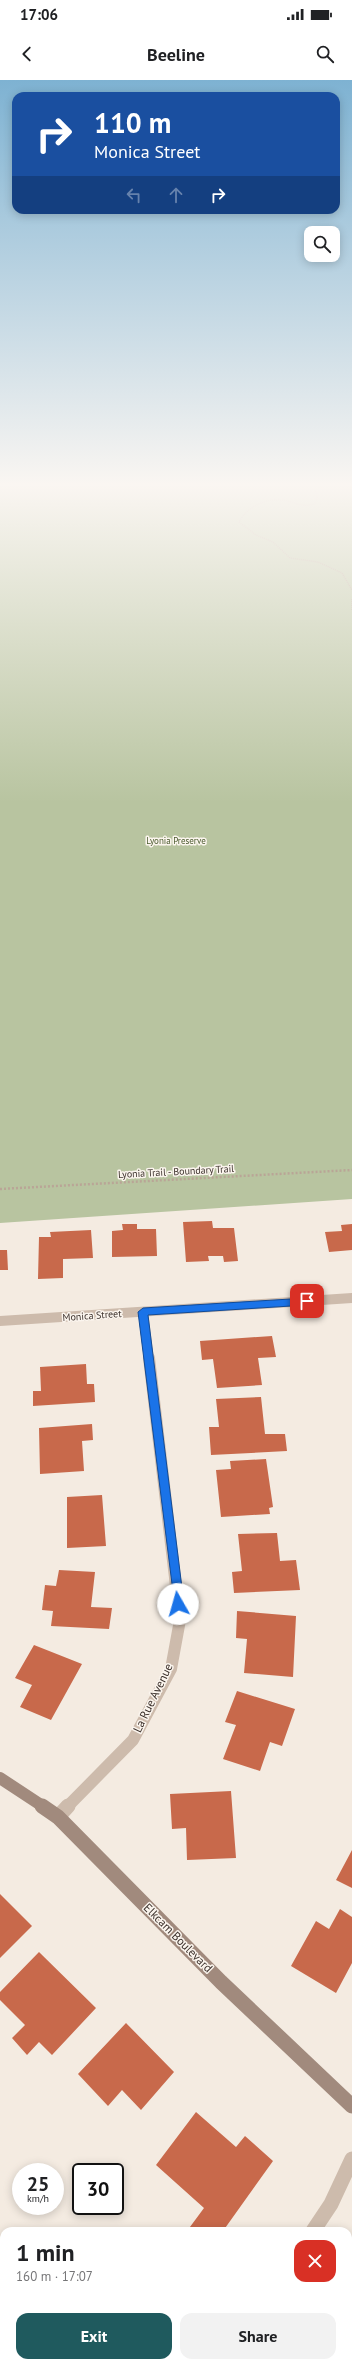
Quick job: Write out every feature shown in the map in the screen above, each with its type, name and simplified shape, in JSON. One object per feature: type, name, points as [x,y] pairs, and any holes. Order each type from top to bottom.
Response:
[{"type":"street","name":"Monica Street","points":[[0,1321],[352,1298]]},
{"type":"street","name":"La Rue Avenue","points":[[58,1817],[132,1740],[171,1669],[180,1620],[143,1312]]},
{"type":"street","name":"Elkcam Boulevard","points":[[0,1778],[58,1817],[221,1982],[352,2106]]},
{"type":"street","points":[[316,2227],[331,2204],[352,2159]]},
{"type":"path","points":[[352,599],[352,610]]},
{"type":"path","name":"Lyonia Trail - Boundary Trail","points":[[0,1189],[352,1170]]},
{"type":"green space","name":"Lyonia Preserve","points":[[0,590],[352,590],[352,1199],[0,1223]]},
{"type":"building","points":[[212,1221],[213,1228],[234,1228],[238,1261],[224,1262],[223,1256],[208,1256],[209,1261],[186,1262],[183,1222]]},
{"type":"building","points":[[122,1224],[137,1224],[137,1229],[156,1229],[157,1256],[112,1257],[112,1231],[123,1230]]},
{"type":"building","points":[[352,1224],[352,1250],[329,1252],[325,1232],[342,1231],[341,1225]]},
{"type":"building","points":[[91,1230],[93,1258],[63,1259],[63,1278],[38,1279],[39,1237],[51,1237],[50,1232]]},
{"type":"building","points":[[0,1250],[7,1250],[8,1270],[0,1270]]},
{"type":"building","points":[[272,1336],[276,1357],[258,1358],[262,1385],[217,1388],[213,1359],[202,1360],[200,1341]]},
{"type":"building","points":[[86,1364],[87,1384],[94,1384],[95,1402],[33,1406],[33,1391],[41,1391],[40,1367]]},
{"type":"building","points":[[261,1397],[265,1434],[285,1434],[287,1451],[211,1455],[209,1427],[219,1427],[216,1399]]},
{"type":"building","points":[[92,1424],[93,1440],[82,1441],[84,1471],[40,1474],[39,1428]]},
{"type":"building","points":[[266,1459],[273,1507],[269,1508],[270,1514],[221,1517],[216,1470],[231,1469],[230,1461]]},
{"type":"building","points":[[102,1495],[106,1546],[67,1548],[67,1497]]},
{"type":"building","points":[[277,1533],[280,1561],[296,1560],[300,1590],[234,1593],[232,1572],[242,1571],[238,1534]]},
{"type":"building","points":[[59,1570],[95,1572],[91,1607],[112,1608],[109,1629],[51,1626],[53,1611],[42,1610],[45,1585],[56,1586]]},
{"type":"building","points":[[237,1611],[296,1616],[293,1677],[244,1673],[247,1639],[236,1638]]},
{"type":"building","points":[[34,1645],[82,1664],[51,1720],[20,1707],[32,1685],[15,1678]]},
{"type":"building","points":[[237,1691],[295,1709],[282,1746],[270,1742],[260,1771],[223,1759],[236,1725],[225,1722]]},
{"type":"building","points":[[231,1791],[236,1858],[187,1860],[186,1828],[172,1829],[170,1794]]},
{"type":"building","points":[[352,1850],[352,1888],[336,1880]]},
{"type":"building","points":[[0,1894],[32,1926],[0,1958]]},
{"type":"building","points":[[340,1909],[352,1917],[352,1963],[336,1993],[291,1966],[316,1921],[329,1929]]},
{"type":"building","points":[[39,1952],[96,2008],[52,2055],[39,2042],[27,2055],[12,2038],[25,2025],[0,2000],[0,1992]]},
{"type":"building","points":[[126,2023],[174,2072],[141,2110],[122,2090],[108,2106],[78,2074]]},
{"type":"building","points":[[196,2112],[236,2147],[245,2136],[273,2161],[226,2227],[190,2227],[204,2208],[156,2165]]},
{"type":"route","points":[[178,1604],[143,1312],[307,1301]]}]
